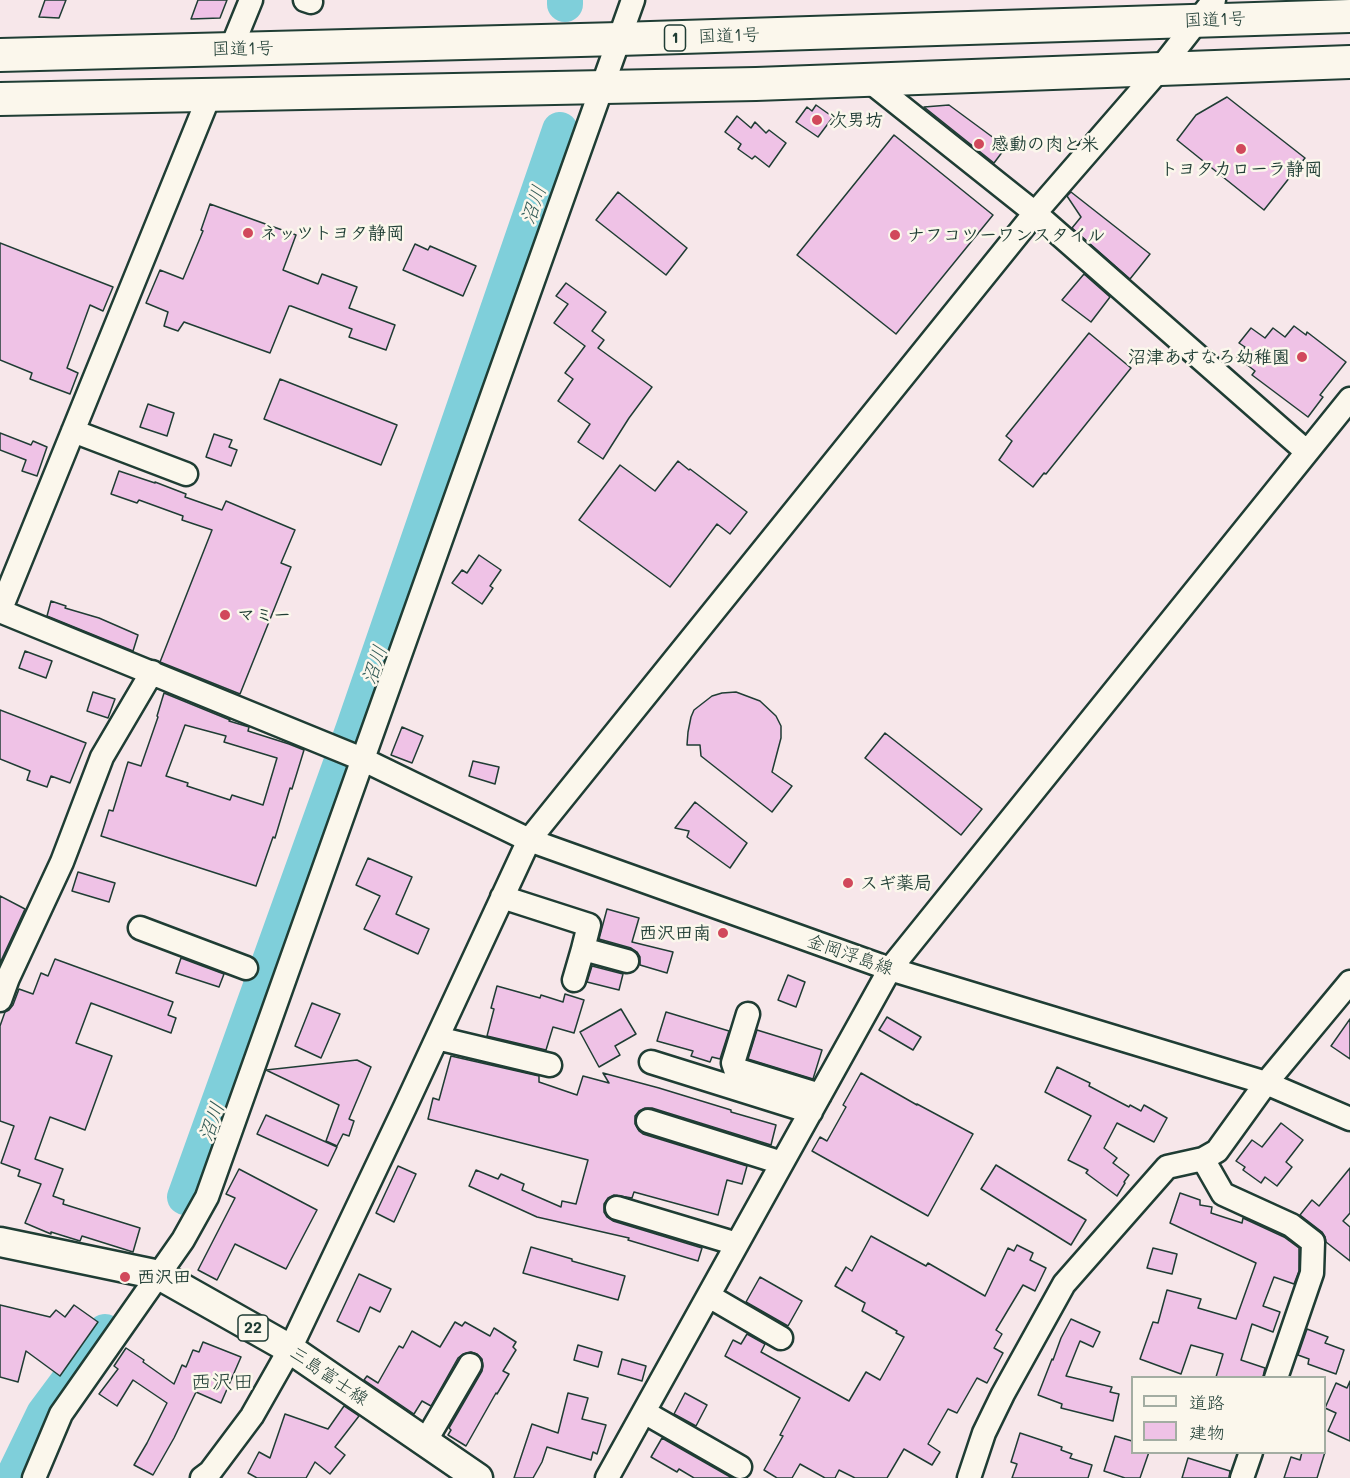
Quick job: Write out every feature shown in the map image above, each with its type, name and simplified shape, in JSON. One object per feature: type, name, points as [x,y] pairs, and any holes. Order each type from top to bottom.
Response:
[{"type":"highway","name":"国道1号","points":[[0,55],[619,39],[1206,10],[1350,16]]},
{"type":"highway","points":[[0,99],[868,80],[1350,62]]},
{"type":"main road","name":"三島富士線","points":[[0,1242],[159,1275],[290,1349],[478,1478]]},
{"type":"street","points":[[231,49],[251,0]]},
{"type":"street","points":[[34,1478],[61,1414],[183,1240],[207,1197],[633,0]]},
{"type":"street","points":[[202,1478],[210,1472],[252,1416],[290,1349],[529,840],[1035,213],[1160,69],[1206,10]]},
{"type":"street","points":[[868,80],[1035,213],[1307,452]]},
{"type":"street","points":[[0,611],[210,94]]},
{"type":"street","points":[[607,1478],[890,969],[1350,399]]},
{"type":"street","points":[[73,431],[186,474]]},
{"type":"street","name":"金岡浮島線","points":[[0,611],[362,759],[529,840],[890,969],[1266,1083],[1350,1119]]},
{"type":"street","points":[[0,1000],[62,862],[102,757],[152,672]]},
{"type":"street","points":[[502,897],[589,925],[574,980]]},
{"type":"street","points":[[140,928],[246,969]]},
{"type":"street","points":[[583,949],[627,961]]},
{"type":"street","points":[[969,1478],[984,1433],[1003,1394],[1064,1284],[1167,1167],[1203,1159],[1217,1151],[1266,1083],[1350,982]]},
{"type":"street","points":[[748,1014],[732,1064],[735,1069],[816,1103]]},
{"type":"street","points":[[437,1038],[550,1065]]},
{"type":"street","points":[[651,1062],[816,1103]]},
{"type":"street","points":[[648,1121],[782,1163]]},
{"type":"street","points":[[1203,1159],[1223,1194],[1291,1225],[1312,1242],[1312,1273],[1276,1376]]},
{"type":"street","points":[[616,1208],[737,1244]]},
{"type":"street","points":[[709,1296],[781,1338]]},
{"type":"street","points":[[425,1442],[470,1365]]},
{"type":"street","points":[[644,1412],[740,1467]]},
{"type":"street","points":[[1242,1478],[1250,1454]]},
{"type":"building","points":[[45,0],[66,0],[59,18],[39,17]]},
{"type":"building","points":[[198,0],[227,0],[220,18],[191,19]]},
{"type":"building","name":"トヨタカローラ静岡","points":[[1227,97],[1305,158],[1264,210],[1177,140],[1196,115]]},
{"type":"building","points":[[816,105],[833,117],[818,137],[796,122],[807,107],[812,111]]},
{"type":"building","points":[[949,105],[1006,147],[994,163],[924,107]]},
{"type":"building","points":[[737,116],[751,128],[755,122],[766,133],[769,130],[786,143],[769,167],[755,156],[752,159],[738,149],[741,144],[725,132]]},
{"type":"building","name":"ナフコツーワンスタイル","points":[[894,135],[993,215],[896,334],[797,255]]},
{"type":"building","points":[[618,192],[687,248],[666,275],[596,220]]},
{"type":"building","points":[[1071,192],[1150,254],[1130,279],[1072,228],[1081,217],[1067,196]]},
{"type":"building","points":[[210,204],[296,235],[283,270],[318,284],[322,274],[357,287],[349,308],[395,325],[386,350],[349,337],[352,329],[291,306],[289,306],[270,353],[184,322],[178,331],[164,326],[168,312],[146,303],[160,270],[183,279],[203,231],[201,230]]},
{"type":"building","points":[[0,243],[113,287],[103,311],[90,305],[67,368],[78,373],[70,394],[30,379],[32,373],[0,360]]},
{"type":"building","points":[[415,244],[428,250],[430,246],[476,266],[463,296],[403,270]]},
{"type":"building","points":[[1084,274],[1110,297],[1091,322],[1062,300]]},
{"type":"building","points":[[566,283],[606,312],[592,331],[604,340],[598,348],[652,387],[603,459],[578,442],[590,424],[558,401],[573,379],[565,373],[585,346],[554,323],[568,304],[556,296]]},
{"type":"building","points":[[1294,326],[1306,335],[1307,332],[1346,362],[1320,395],[1323,397],[1308,417],[1252,375],[1255,371],[1237,357],[1245,347],[1239,343],[1251,328],[1265,338],[1273,328],[1285,337]]},
{"type":"building","points":[[1089,333],[1131,368],[1033,487],[999,460],[1012,441],[1006,436]]},
{"type":"building","points":[[280,379],[397,425],[381,465],[264,419]]},
{"type":"building","points":[[148,404],[174,413],[167,436],[140,427]]},
{"type":"building","points":[[0,433],[31,445],[33,441],[47,447],[37,476],[22,471],[26,460],[0,450]]},
{"type":"building","points":[[214,434],[232,440],[229,447],[237,450],[231,466],[206,457]]},
{"type":"building","points":[[678,461],[747,512],[730,534],[717,524],[670,587],[579,520],[620,465],[655,491]]},
{"type":"building","points":[[119,471],[155,482],[186,494],[185,497],[222,510],[226,501],[295,530],[281,563],[291,567],[240,694],[160,662],[212,530],[182,520],[183,516],[139,500],[137,503],[111,494]]},
{"type":"building","points":[[479,555],[501,570],[482,604],[452,583],[462,570],[467,573]]},
{"type":"building","points":[[51,601],[138,635],[133,651],[47,616]]},
{"type":"building","points":[[25,651],[52,661],[46,678],[19,668]]},
{"type":"building","points":[[93,692],[115,699],[108,718],[87,711]]},
{"type":"building","points":[[736,692],[760,701],[776,716],[781,726],[781,738],[772,772],[792,786],[772,812],[701,756],[700,745],[687,745],[694,710],[712,696]]},
{"type":"building","points":[[164,693],[229,721],[249,727],[248,731],[304,750],[275,838],[273,837],[256,886],[101,836],[109,810],[113,811],[128,762],[141,766]],"holes":[[[185,725],[226,736],[224,742],[277,758],[263,805],[232,795],[230,800],[187,786],[188,783],[166,776]]]},
{"type":"building","points":[[0,710],[86,743],[70,783],[51,776],[47,787],[27,780],[30,771],[0,759]]},
{"type":"building","points":[[402,727],[423,736],[412,763],[391,755]]},
{"type":"building","points":[[885,733],[982,809],[961,835],[865,758]]},
{"type":"building","points":[[473,761],[499,767],[495,784],[469,776]]},
{"type":"building","points":[[695,802],[747,843],[730,868],[687,837],[689,831],[675,828]]},
{"type":"building","points":[[368,858],[412,877],[396,914],[429,929],[418,954],[364,929],[380,896],[356,885]]},
{"type":"building","points":[[78,872],[115,883],[109,902],[72,891]]},
{"type":"building","points":[[0,896],[25,909],[0,963]]},
{"type":"building","points":[[607,909],[639,918],[632,942],[673,952],[667,973],[640,965],[640,957],[631,948],[599,939]]},
{"type":"building","points":[[181,958],[224,974],[219,987],[176,973]]},
{"type":"building","points":[[55,959],[173,1002],[168,1015],[176,1018],[171,1033],[91,1003],[76,1043],[112,1056],[85,1130],[50,1117],[35,1159],[63,1169],[53,1196],[64,1200],[63,1204],[140,1228],[133,1252],[82,1236],[80,1241],[51,1232],[51,1234],[25,1223],[41,1184],[18,1176],[20,1170],[1,1163],[14,1126],[0,1121],[0,1026],[5,1012],[13,1005],[19,989],[33,994],[41,973],[48,976]]},
{"type":"building","points":[[592,966],[623,974],[619,990],[587,982]]},
{"type":"building","points":[[788,975],[805,982],[796,1007],[778,1000]]},
{"type":"building","points":[[497,986],[563,1002],[565,994],[584,1000],[574,1033],[553,1027],[546,1050],[487,1036]]},
{"type":"building","points":[[312,1003],[340,1014],[321,1058],[295,1046]]},
{"type":"building","points":[[621,1009],[636,1034],[615,1046],[620,1055],[599,1067],[580,1032]]},
{"type":"building","points":[[666,1012],[729,1031],[720,1059],[712,1057],[710,1062],[691,1056],[693,1051],[657,1041]]},
{"type":"building","points":[[887,1017],[921,1037],[913,1050],[879,1030]]},
{"type":"building","points":[[1350,1019],[1350,1059],[1331,1046]]},
{"type":"building","points":[[757,1030],[822,1050],[813,1079],[748,1059]]},
{"type":"building","points":[[451,1056],[539,1076],[539,1082],[577,1095],[583,1076],[609,1083],[603,1073],[776,1125],[771,1145],[652,1108],[645,1108],[635,1116],[635,1124],[643,1134],[747,1166],[742,1184],[727,1180],[718,1215],[634,1192],[632,1198],[614,1195],[604,1204],[604,1212],[613,1221],[702,1248],[698,1261],[628,1240],[629,1238],[537,1217],[469,1186],[476,1170],[498,1179],[501,1174],[524,1184],[522,1190],[561,1207],[562,1201],[576,1204],[588,1160],[428,1119],[433,1098],[439,1100]]},
{"type":"building","points":[[357,1060],[371,1067],[349,1119],[354,1121],[349,1136],[343,1134],[337,1146],[326,1141],[339,1105],[266,1070]]},
{"type":"building","points":[[1057,1067],[1090,1083],[1089,1086],[1129,1107],[1130,1105],[1141,1111],[1144,1105],[1167,1118],[1154,1142],[1117,1123],[1104,1148],[1117,1158],[1113,1163],[1129,1175],[1117,1196],[1086,1173],[1088,1170],[1068,1160],[1091,1116],[1045,1092]]},
{"type":"building","points":[[861,1073],[973,1134],[928,1216],[812,1151],[820,1137],[827,1141]]},
{"type":"building","points":[[266,1115],[337,1147],[328,1166],[257,1134]]},
{"type":"building","points":[[1281,1123],[1303,1140],[1286,1162],[1292,1167],[1277,1186],[1265,1177],[1261,1183],[1243,1170],[1245,1167],[1236,1161],[1252,1140],[1262,1147]]},
{"type":"building","points":[[996,1165],[1086,1220],[1071,1245],[981,1189]]},
{"type":"building","points":[[398,1166],[416,1174],[394,1222],[376,1213]]},
{"type":"building","points":[[1350,1168],[1350,1213],[1343,1221],[1350,1227],[1350,1261],[1326,1242],[1322,1232],[1300,1215],[1312,1200],[1319,1206]]},
{"type":"building","points":[[239,1169],[317,1210],[286,1269],[235,1244],[217,1280],[198,1270],[235,1198],[226,1194]]},
{"type":"building","points":[[1180,1193],[1200,1200],[1200,1205],[1212,1207],[1211,1213],[1242,1223],[1243,1218],[1284,1237],[1299,1248],[1299,1271],[1294,1284],[1274,1277],[1263,1306],[1280,1312],[1273,1332],[1252,1324],[1241,1360],[1265,1368],[1263,1376],[1216,1376],[1223,1354],[1191,1345],[1181,1374],[1140,1359],[1153,1322],[1158,1323],[1167,1290],[1201,1299],[1198,1308],[1236,1319],[1256,1263],[1170,1223]]},
{"type":"building","points":[[871,1236],[926,1266],[928,1263],[985,1296],[1008,1248],[1014,1251],[1017,1245],[1033,1253],[1030,1260],[1046,1268],[1035,1291],[1023,1285],[996,1330],[1002,1334],[994,1348],[1003,1353],[987,1383],[977,1378],[957,1413],[948,1409],[928,1444],[940,1452],[932,1465],[904,1449],[887,1478],[855,1478],[839,1470],[835,1478],[825,1478],[800,1464],[792,1478],[777,1478],[764,1470],[800,1398],[725,1356],[733,1340],[741,1344],[747,1334],[765,1344],[761,1352],[849,1401],[866,1372],[880,1380],[904,1337],[862,1311],[865,1303],[835,1286],[846,1267],[852,1271]]},
{"type":"building","points":[[531,1247],[625,1276],[618,1300],[523,1273]]},
{"type":"building","points":[[1153,1248],[1177,1254],[1172,1274],[1147,1268]]},
{"type":"building","points":[[359,1274],[391,1289],[380,1312],[370,1307],[359,1332],[337,1321]]},
{"type":"building","points":[[760,1277],[802,1301],[788,1326],[746,1302]]},
{"type":"building","points":[[0,1305],[50,1317],[56,1310],[65,1317],[74,1305],[98,1322],[60,1376],[26,1351],[18,1382],[0,1377]]},
{"type":"building","points":[[1071,1319],[1100,1332],[1093,1347],[1080,1341],[1066,1376],[1112,1387],[1110,1392],[1119,1394],[1113,1421],[1061,1408],[1062,1404],[1038,1395]]},
{"type":"building","points":[[455,1322],[462,1326],[465,1322],[490,1336],[494,1328],[516,1342],[513,1347],[516,1350],[503,1371],[509,1374],[466,1446],[448,1435],[451,1430],[449,1428],[482,1371],[482,1359],[477,1354],[471,1352],[458,1358],[431,1406],[422,1401],[414,1414],[364,1380],[367,1376],[378,1383],[399,1346],[403,1348],[412,1331],[440,1347]]},
{"type":"building","points":[[1307,1329],[1328,1337],[1325,1343],[1344,1350],[1336,1374],[1308,1364],[1309,1359],[1298,1355]]},
{"type":"building","points":[[203,1342],[241,1357],[221,1403],[196,1392],[153,1475],[134,1465],[167,1403],[133,1380],[117,1406],[99,1394],[118,1369],[114,1366],[126,1348],[174,1384],[182,1365],[186,1367],[193,1350],[199,1352]]},
{"type":"building","points":[[578,1345],[602,1352],[598,1367],[574,1360]]},
{"type":"building","points":[[622,1359],[646,1366],[642,1381],[618,1374]]},
{"type":"building","points":[[1350,1381],[1350,1441],[1328,1431],[1336,1413],[1326,1408],[1336,1383],[1347,1388]]},
{"type":"building","points":[[568,1393],[588,1398],[582,1419],[606,1425],[597,1454],[593,1452],[591,1460],[547,1447],[533,1478],[514,1478],[532,1424],[558,1433]]},
{"type":"building","points":[[685,1393],[707,1405],[696,1426],[674,1414]]},
{"type":"building","points":[[344,1406],[359,1416],[335,1447],[345,1455],[330,1474],[315,1462],[306,1478],[257,1478],[248,1473],[259,1452],[270,1458],[285,1414],[328,1429]]},
{"type":"building","points":[[1020,1433],[1062,1447],[1061,1450],[1072,1454],[1070,1458],[1092,1465],[1088,1478],[1012,1478],[1017,1464],[1011,1462]]},
{"type":"building","points":[[1115,1436],[1131,1441],[1131,1454],[1148,1454],[1140,1478],[1125,1478],[1104,1471]]},
{"type":"building","points":[[662,1438],[732,1478],[694,1478],[679,1469],[677,1472],[651,1457]]},
{"type":"building","points":[[1302,1454],[1324,1454],[1317,1478],[1284,1478],[1291,1457],[1300,1460]]},
{"type":"building","points":[[1188,1458],[1230,1471],[1229,1478],[1182,1478]]},
{"type":"waterway","name":"沼川","points":[[185,1197],[353,730],[560,130]]},
{"type":"waterway","name":"沼川","points":[[13,1478],[44,1414],[105,1332]]},
{"type":"place","name":"次男坊","points":[[817,120]]},
{"type":"place","name":"感動の肉と米","points":[[979,144]]},
{"type":"place","name":"トヨタカローラ静岡","points":[[1241,149]]},
{"type":"place","name":"ネッツトヨタ静岡","points":[[248,233]]},
{"type":"place","name":"ナフコツーワンスタイル","points":[[895,235]]},
{"type":"place","name":"沼津あすなろ幼稚園","points":[[1302,357]]},
{"type":"place","name":"マミー","points":[[225,615]]},
{"type":"place","name":"スギ薬局","points":[[848,883]]},
{"type":"place","name":"西沢田南","points":[[723,933]]},
{"type":"place","name":"西沢田","points":[[125,1277]]},
{"type":"district","name":"西沢田","points":[[222,1383]]}]
